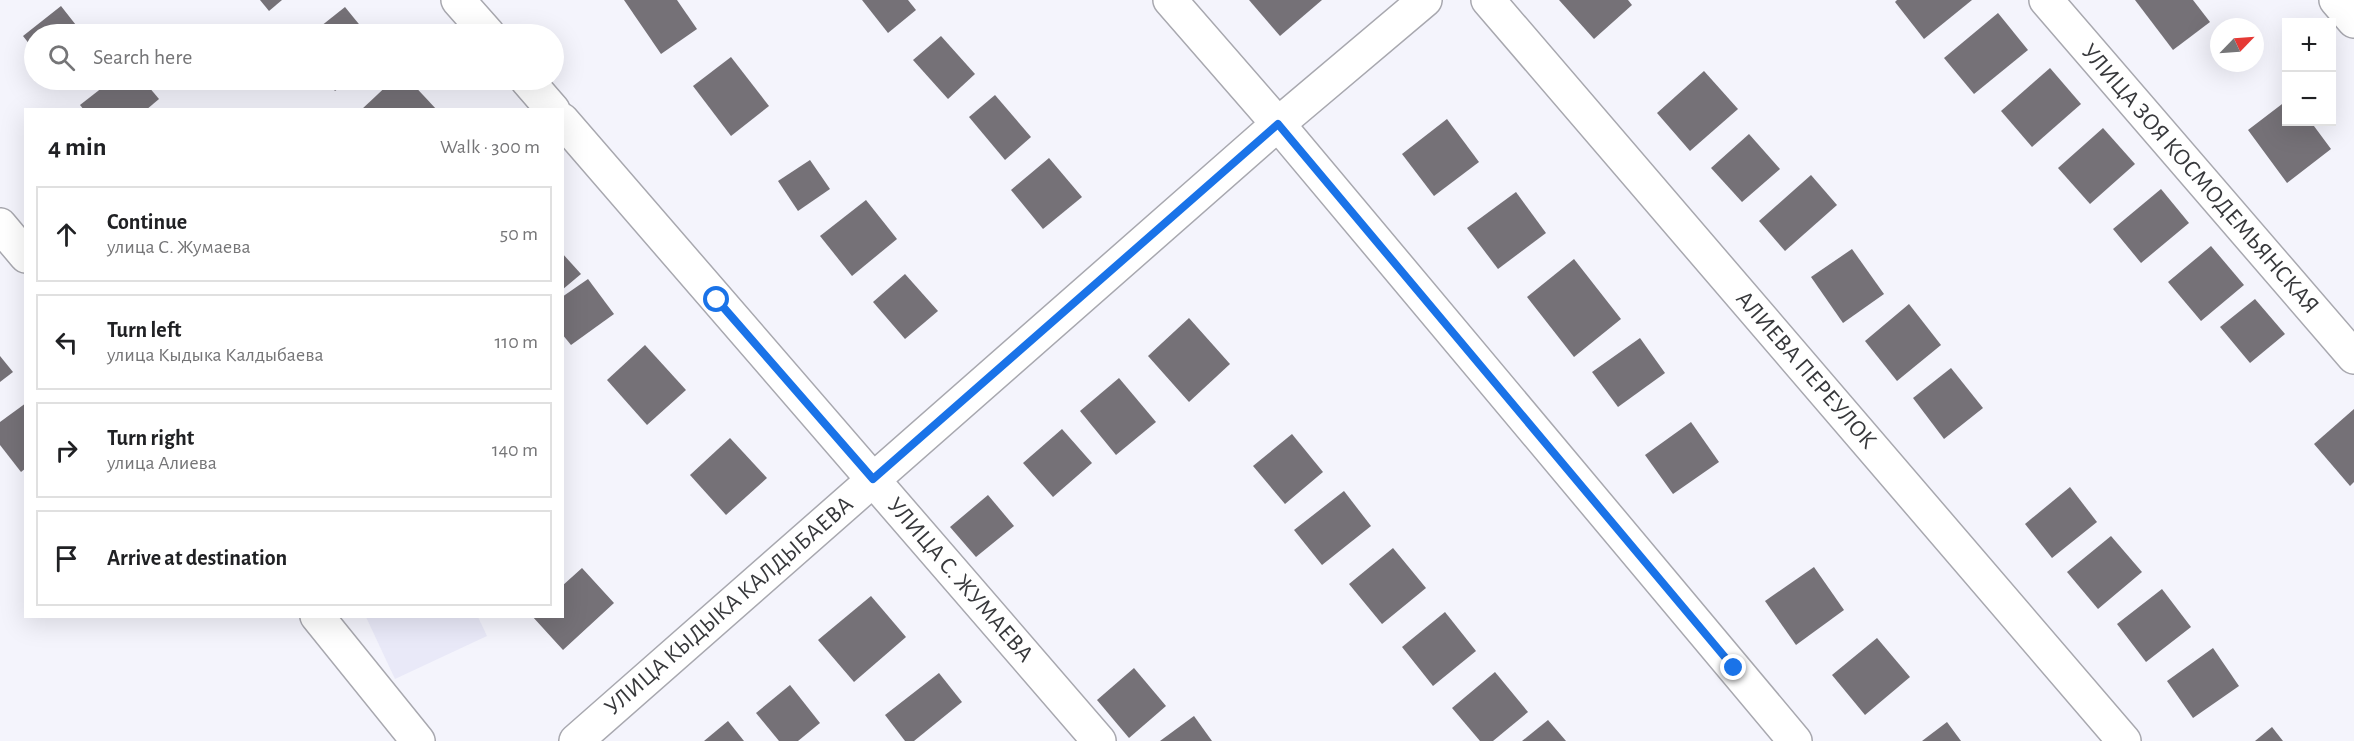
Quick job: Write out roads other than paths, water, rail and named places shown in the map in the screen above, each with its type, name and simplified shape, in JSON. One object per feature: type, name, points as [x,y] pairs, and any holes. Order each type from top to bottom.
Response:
[{"type":"street","points":[[458,0],[479,24]]},
{"type":"street","points":[[1170,0],[1278,124],[1795,741]]},
{"type":"street","name":"УЛИЦА КЫДЫКА КАЛДЫБАЕВА","points":[[576,741],[1278,124],[1425,0]]},
{"type":"street","name":"АЛИЕВА ПЕРЕУЛОК","points":[[1488,0],[2124,741]]},
{"type":"street","name":"УЛИЦА ЗОЯ КОСМОДЕМЬЯНСКАЯ","points":[[2046,0],[2354,357]]},
{"type":"street","points":[[2336,0],[2354,21]]},
{"type":"street","points":[[536,90],[551,108]]},
{"type":"street","name":"УЛИЦА С. ЖУМАЕВА","points":[[564,122],[1099,741]]},
{"type":"street","points":[[0,225],[24,254]]},
{"type":"street","points":[[319,618],[418,741]]}]
